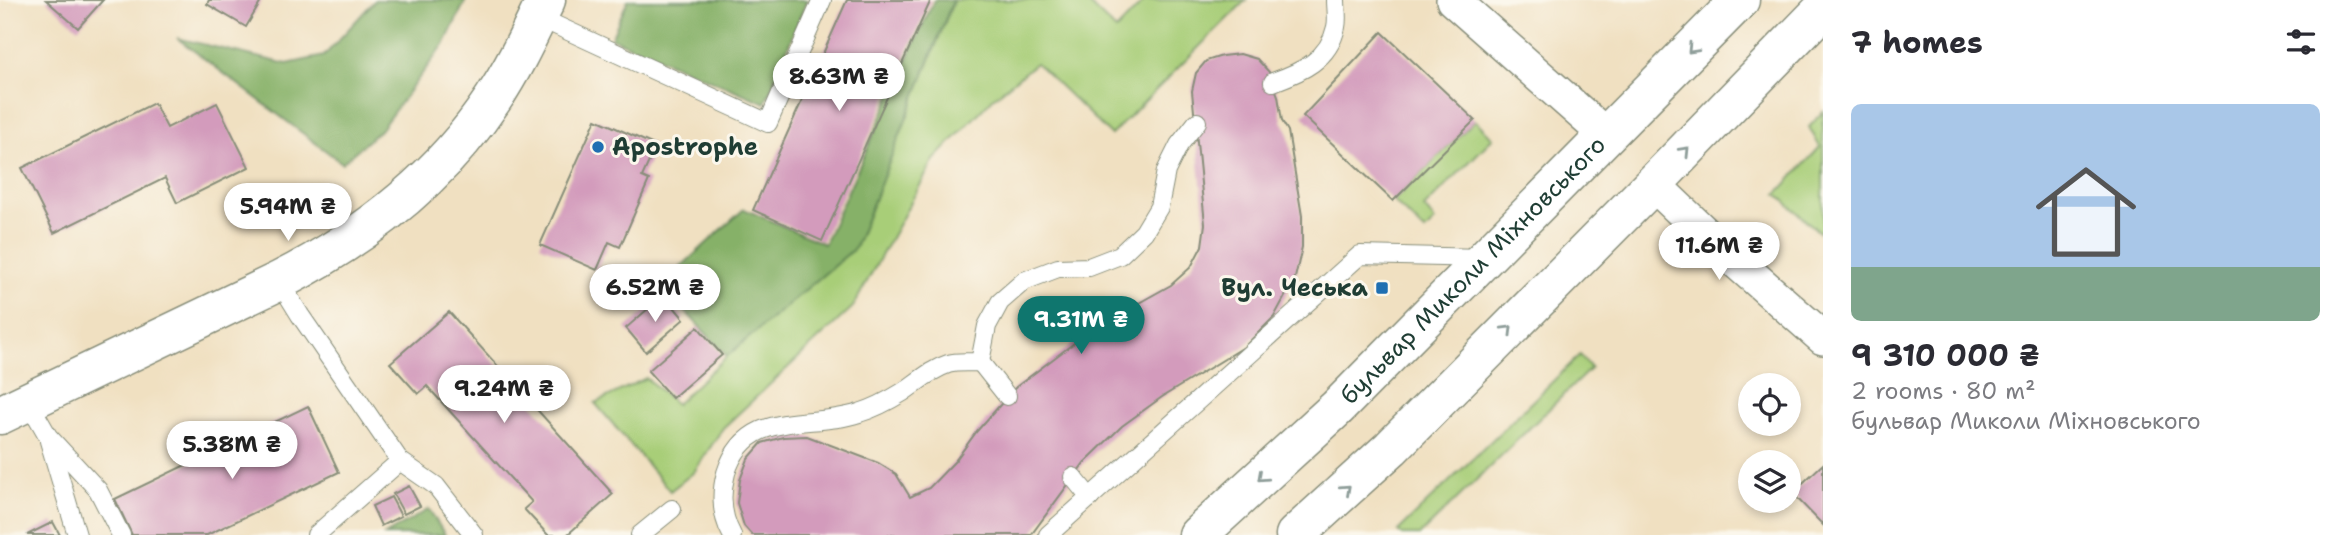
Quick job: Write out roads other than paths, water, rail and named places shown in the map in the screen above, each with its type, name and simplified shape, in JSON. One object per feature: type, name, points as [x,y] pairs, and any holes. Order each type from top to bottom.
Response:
[{"type":"main road","name":"бульвар Миколи Міхновського","points":[[1198,535],[1337,408],[1740,0]]},
{"type":"main road","points":[[14,408],[279,281],[325,257],[381,219],[421,185],[493,100],[542,8]]},
{"type":"main road","points":[[1295,535],[1391,448],[1823,9]]},
{"type":"street","points":[[1454,0],[1607,136]]},
{"type":"street","points":[[1653,184],[1716,244],[1823,338]]},
{"type":"lane","points":[[542,8],[768,123],[822,0]]},
{"type":"lane","points":[[1273,82],[1311,66],[1328,48],[1336,26],[1336,0]]},
{"type":"lane","points":[[1007,396],[981,362],[988,326],[1000,302],[1024,281],[1058,268],[1089,267],[1120,255],[1144,232],[1160,207],[1166,171],[1179,145],[1196,122]]},
{"type":"lane","points":[[1048,535],[1360,255],[1485,258]]},
{"type":"lane","points":[[279,281],[400,461],[436,486],[474,535]]},
{"type":"lane","points":[[732,535],[724,520],[721,490],[731,459],[750,436],[782,423],[858,414],[902,393],[926,374],[951,363],[981,362]]},
{"type":"lane","points":[[14,408],[48,436],[98,490],[121,535]]},
{"type":"lane","points":[[48,436],[77,535]]},
{"type":"lane","points":[[316,535],[400,461]]},
{"type":"lane","points":[[1073,477],[1090,498]]},
{"type":"lane","points":[[639,535],[672,509]]},
{"type":"place","name":"Apostrophe","points":[[598,147]]},
{"type":"place","name":"Вул. Чеська","points":[[1382,288]]}]
